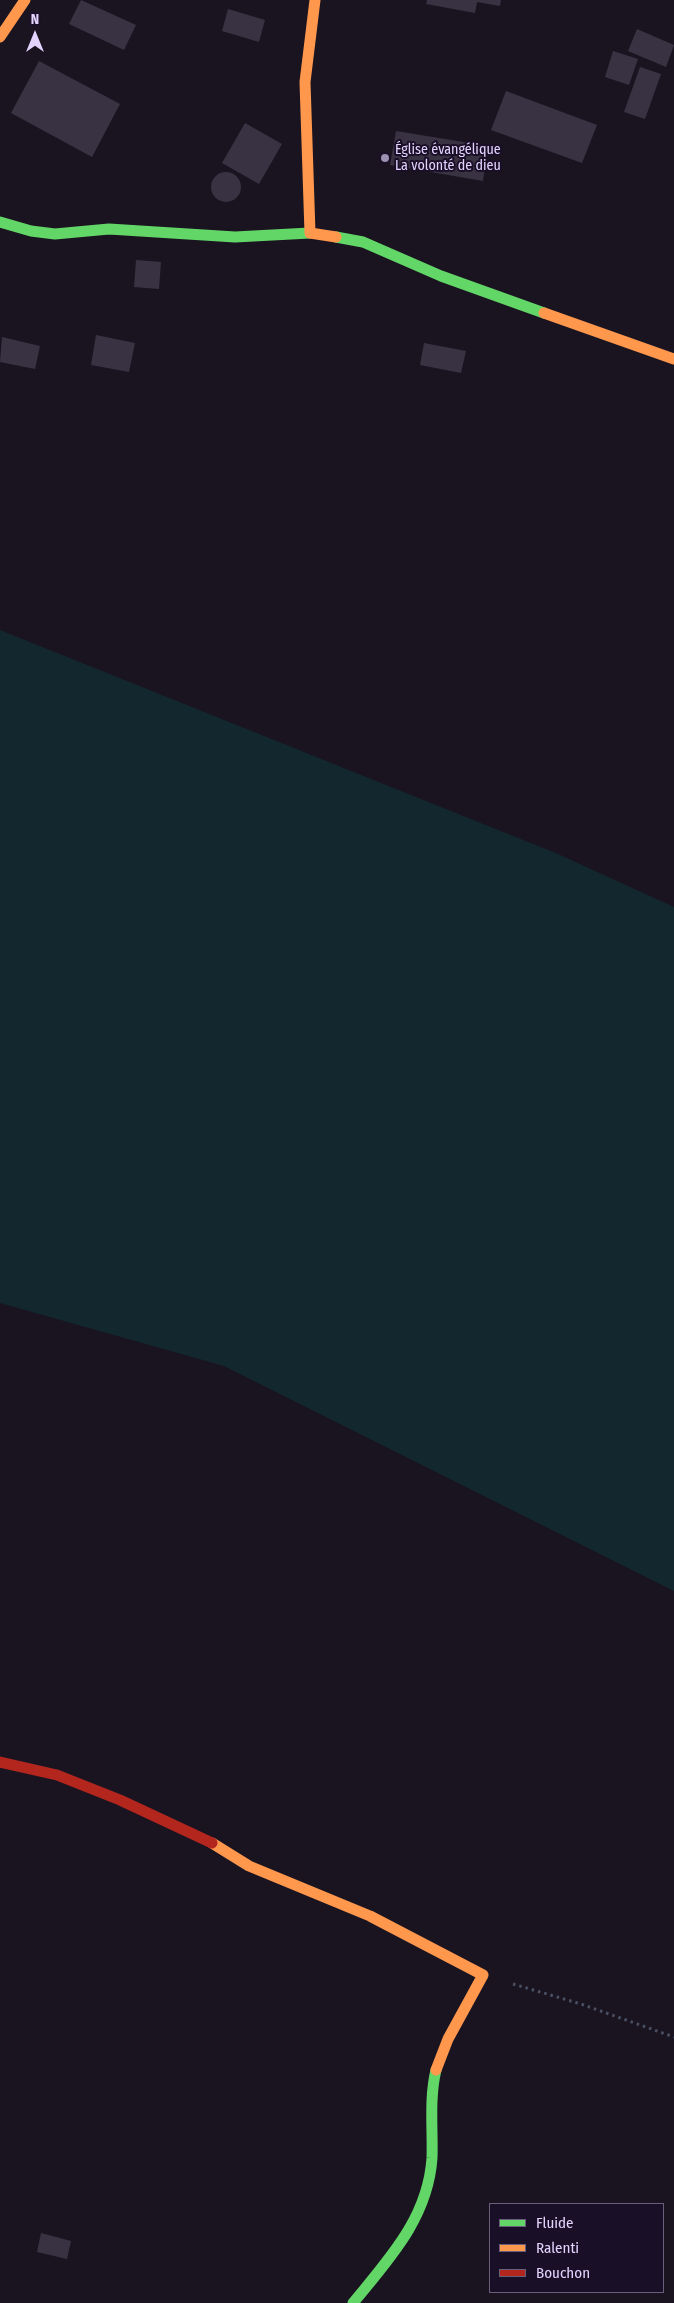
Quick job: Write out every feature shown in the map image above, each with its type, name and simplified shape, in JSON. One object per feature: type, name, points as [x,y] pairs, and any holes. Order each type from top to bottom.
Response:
[{"type":"street","points":[[0,37],[25,0]]},
{"type":"street","points":[[310,233],[305,82],[315,0]]},
{"type":"street","points":[[0,222],[23,230],[63,234],[106,229],[178,232],[224,238],[283,237],[310,233],[363,242],[441,276],[674,359]]},
{"type":"street","points":[[0,1762],[57,1776],[120,1800],[216,1845],[248,1866],[370,1916],[483,1975],[437,2062],[432,2094],[431,2177],[423,2204],[403,2241],[353,2303]]},
{"type":"path","points":[[483,1975],[580,2004],[674,2038]]},
{"type":"shaded area","points":[[0,630],[558,854],[674,907],[674,1591],[224,1366],[0,1303]]},
{"type":"building","points":[[81,0],[136,25],[124,50],[69,24]]},
{"type":"building","points":[[427,0],[501,0],[500,6],[477,2],[475,13],[426,4]]},
{"type":"building","points":[[228,9],[265,20],[259,42],[222,31]]},
{"type":"building","points":[[637,29],[674,45],[666,67],[628,51]]},
{"type":"building","points":[[613,51],[638,59],[629,85],[605,77]]},
{"type":"building","points":[[39,61],[120,104],[92,157],[11,113]]},
{"type":"building","points":[[640,67],[661,74],[645,119],[624,112]]},
{"type":"building","points":[[506,91],[597,125],[582,163],[491,130]]},
{"type":"building","points":[[245,123],[282,144],[259,184],[222,163]]},
{"type":"building","points":[[396,131],[488,146],[483,181],[390,165]]},
{"type":"building","points":[[226,172],[236,177],[241,187],[236,197],[226,202],[216,197],[211,187],[216,177]]},
{"type":"building","points":[[136,260],[161,262],[159,289],[134,287]]},
{"type":"building","points":[[96,335],[135,343],[129,372],[91,365]]},
{"type":"building","points":[[2,337],[40,346],[35,369],[0,362]]},
{"type":"building","points":[[424,343],[466,351],[461,373],[420,365]]},
{"type":"building","points":[[41,2233],[71,2241],[67,2259],[37,2252]]},
{"type":"traffic: fast","points":[[0,222],[31,231],[55,234],[109,229],[235,237],[310,233]]},
{"type":"traffic: fast","points":[[336,237],[363,242],[441,276],[544,313]]},
{"type":"traffic: fast","points":[[353,2303],[393,2254],[415,2219],[423,2200],[429,2180],[432,2158],[432,2103],[436,2070]]},
{"type":"traffic: slow","points":[[0,37],[25,0]]},
{"type":"traffic: slow","points":[[315,0],[305,82],[310,233],[336,237]]},
{"type":"traffic: slow","points":[[544,313],[674,359]]},
{"type":"traffic: slow","points":[[212,1843],[249,1866],[370,1916],[483,1975],[448,2039],[436,2070]]},
{"type":"traffic: jam","points":[[0,1762],[57,1775],[120,1800],[212,1843]]},
{"type":"place","name":"Église évangélique La volonté de dieu","points":[[385,158]]}]
